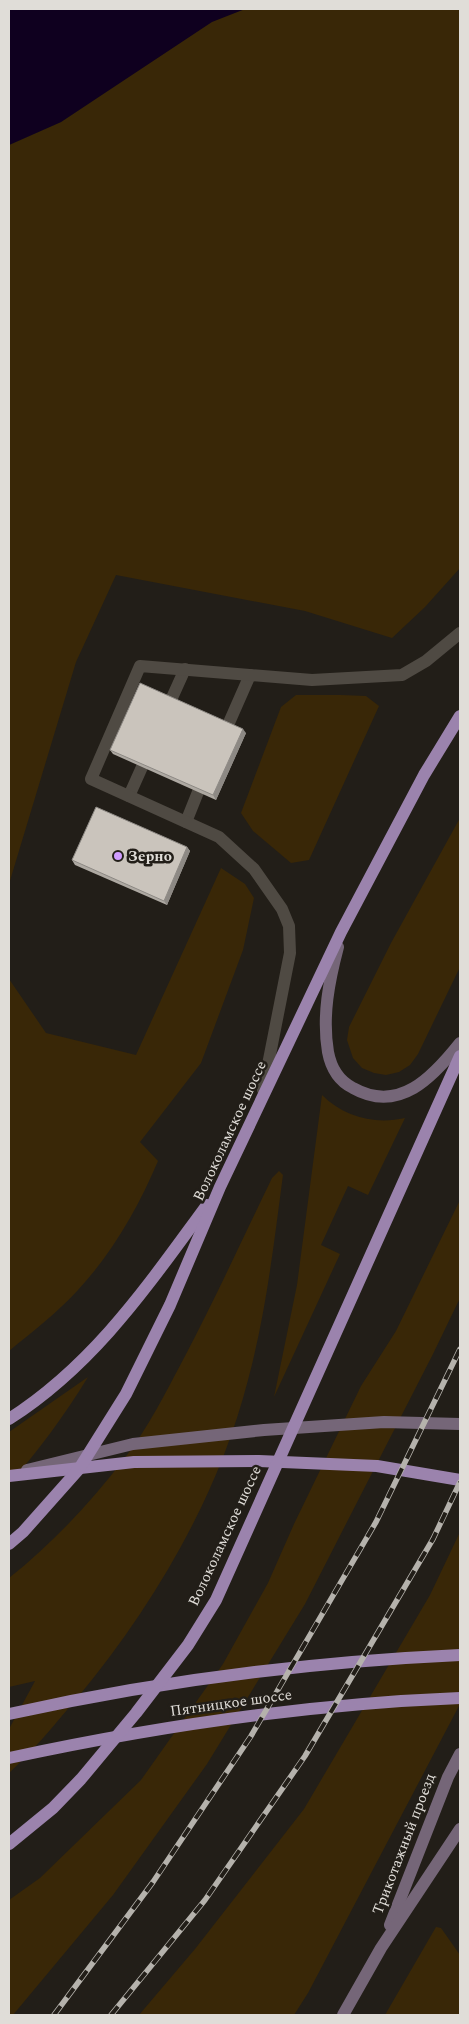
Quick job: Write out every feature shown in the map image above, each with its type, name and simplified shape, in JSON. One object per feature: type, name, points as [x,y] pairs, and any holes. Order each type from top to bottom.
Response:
[{"type":"main road","name":"Волоколамское шоссе","points":[[9,1544],[79,1469],[126,1394],[170,1305],[220,1187],[341,932],[424,775],[460,716]]},
{"type":"main road","points":[[341,932],[331,975],[326,1013],[328,1053],[335,1073],[346,1085],[362,1093],[381,1098],[398,1096],[413,1089],[442,1065],[460,1043]]},
{"type":"main road","name":"Волоколамское шоссе","points":[[9,1844],[53,1808],[81,1779],[136,1713],[188,1645],[216,1600],[460,1056]]},
{"type":"main road","points":[[9,1419],[59,1382],[99,1345],[145,1290],[220,1187]]},
{"type":"main road","points":[[9,1475],[133,1444],[264,1430],[384,1422],[460,1424]]},
{"type":"main road","points":[[9,1475],[134,1462],[259,1461],[377,1466],[460,1480]]},
{"type":"main road","name":"Пятницкое шоссе","points":[[14,1713],[200,1679],[317,1666],[460,1655]]},
{"type":"main road","name":"Пятницкое шоссе","points":[[9,1758],[68,1745],[206,1721],[321,1708],[460,1698]]},
{"type":"main road","name":"Трикотажный проезд","points":[[381,1948],[448,1777],[460,1754]]},
{"type":"main road","name":"Трикотажный проезд","points":[[343,2015],[381,1948],[460,1829]]},
{"type":"lane","points":[[261,1103],[290,953],[289,926],[282,910],[254,869],[219,837],[91,779],[140,666],[312,680],[402,675],[426,661],[460,633]]},
{"type":"lane","points":[[171,700],[185,669]]},
{"type":"lane","points":[[228,725],[250,674]]},
{"type":"lane","points":[[129,796],[142,767]]},
{"type":"lane","points":[[186,822],[198,792]]},
{"type":"shaded area","points":[[9,9],[245,9],[212,22],[61,122],[9,145]]},
{"type":"shaded area","points":[[245,9],[460,9],[460,568],[425,607],[392,638],[305,611],[116,575],[76,662],[9,884],[9,145],[61,122],[212,21]]},
{"type":"shaded area","points":[[296,695],[366,696],[379,706],[309,860],[291,863],[253,831],[241,813],[281,707]]},
{"type":"shaded area","points":[[460,818],[460,967],[418,1054],[410,1065],[399,1072],[386,1075],[374,1073],[362,1068],[353,1058],[347,1040],[349,1027],[391,943]]},
{"type":"shaded area","points":[[221,868],[245,884],[254,898],[243,950],[201,1063],[140,1142],[158,1161],[124,1229],[91,1275],[62,1307],[9,1351],[9,979],[46,1033],[136,1055]]},
{"type":"shaded area","points":[[322,1095],[340,1109],[360,1117],[371,1120],[405,1118],[368,1195],[348,1186],[321,1245],[340,1254],[274,1397],[297,1285]]},
{"type":"shaded area","points":[[279,1171],[283,1175],[265,1304],[254,1355],[235,1423],[201,1507],[157,1587],[106,1662],[53,1726],[9,1773],[9,1729],[35,1681],[9,1687],[9,1578],[56,1537],[84,1507],[124,1459],[141,1435],[218,1291],[272,1178]]},
{"type":"shaded area","points":[[460,1200],[460,1298],[305,1604],[207,1764],[113,1895],[13,2015],[9,2015],[9,1900],[40,1878],[141,1780],[223,1664],[268,1583],[294,1524],[361,1386],[396,1331]]},
{"type":"shaded area","points":[[88,1377],[51,1432],[9,1484],[9,1432]]},
{"type":"shaded area","points":[[460,1532],[460,1704],[308,1993],[294,2015],[139,2015],[195,1949],[304,1809],[430,1595]]},
{"type":"shaded area","points":[[436,1927],[441,1928],[460,1955],[460,2015],[385,2015]]},
{"type":"building","points":[[140,683],[243,729],[213,795],[110,750]]},
{"type":"building","points":[[96,807],[187,847],[164,901],[72,860]]},
{"type":"railway","points":[[54,2015],[153,1882],[251,1736],[376,1522],[460,1349]]},
{"type":"railway","points":[[111,2015],[205,1900],[305,1756],[433,1539],[460,1482]]},
{"type":"place","name":"Зерно","points":[[118,856]]}]
